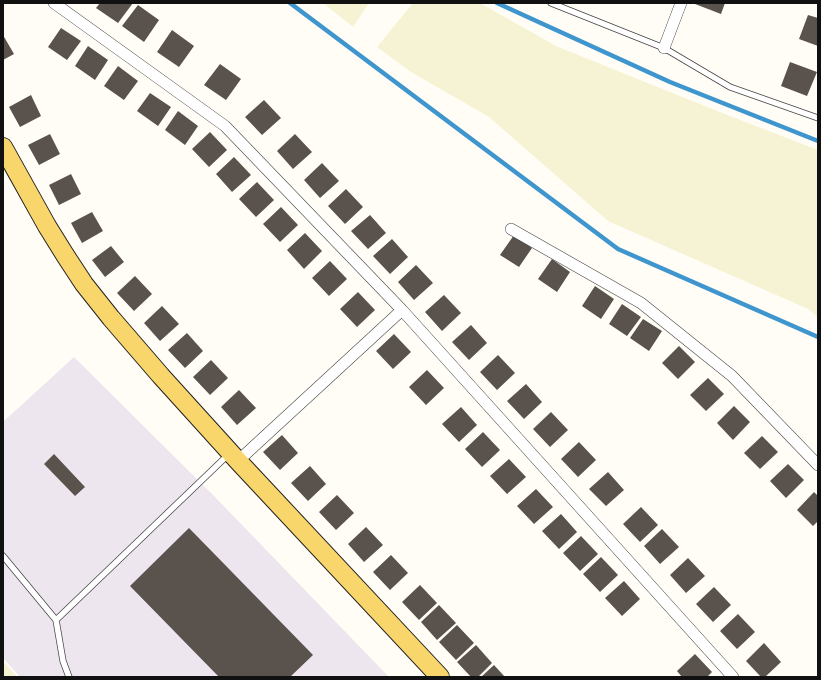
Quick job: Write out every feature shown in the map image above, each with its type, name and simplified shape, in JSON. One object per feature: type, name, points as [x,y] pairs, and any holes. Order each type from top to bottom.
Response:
[{"type":"main road","points":[[3,147],[47,226],[84,284],[111,318],[234,457],[440,677]]},
{"type":"street","points":[[54,3],[225,126],[402,310],[733,677]]},
{"type":"street","points":[[664,48],[681,3]]},
{"type":"street","points":[[511,229],[641,303],[732,376],[818,465]]},
{"type":"street","points":[[234,457],[402,310]]},
{"type":"lane","points":[[551,3],[664,48],[730,87],[818,118]]},
{"type":"lane","points":[[56,620],[234,457]]},
{"type":"lane","points":[[3,556],[56,620],[63,661],[69,677]]},
{"type":"shaded area","points":[[323,3],[369,3],[353,27]]},
{"type":"shaded area","points":[[413,3],[480,3],[556,46],[818,150],[818,317],[808,309],[608,221],[489,117],[411,72],[377,47]]},
{"type":"shaded area","points":[[74,357],[215,497],[389,677],[20,677],[3,658],[3,422]]},
{"type":"shaded area","points":[[3,661],[18,677],[3,677]]},
{"type":"building","points":[[100,3],[133,3],[118,23],[96,8]]},
{"type":"building","points":[[695,3],[725,3],[721,14]]},
{"type":"building","points":[[138,5],[159,20],[144,42],[122,26]]},
{"type":"building","points":[[808,15],[818,18],[818,46],[799,39]]},
{"type":"building","points":[[61,28],[81,41],[67,60],[48,47]]},
{"type":"building","points":[[172,30],[194,46],[179,67],[157,52]]},
{"type":"building","points":[[3,35],[14,54],[3,60]]},
{"type":"building","points":[[88,46],[108,60],[95,80],[75,66]]},
{"type":"building","points":[[790,62],[817,72],[807,96],[781,86]]},
{"type":"building","points":[[220,64],[241,79],[226,100],[204,85]]},
{"type":"building","points":[[118,66],[138,81],[124,100],[104,86]]},
{"type":"building","points":[[150,93],[171,107],[158,126],[137,111]]},
{"type":"building","points":[[31,95],[41,116],[20,127],[9,107]]},
{"type":"building","points":[[264,100],[281,118],[262,135],[245,117]]},
{"type":"building","points":[[178,111],[198,126],[185,145],[165,130]]},
{"type":"building","points":[[210,132],[227,150],[209,167],[192,149]]},
{"type":"building","points":[[50,134],[60,154],[39,165],[28,145]]},
{"type":"building","points":[[295,134],[312,152],[293,169],[277,151]]},
{"type":"building","points":[[234,157],[251,175],[232,192],[216,174]]},
{"type":"building","points":[[322,163],[339,181],[320,198],[304,180]]},
{"type":"building","points":[[71,174],[81,194],[59,205],[49,185]]},
{"type":"building","points":[[257,182],[274,200],[256,217],[239,199]]},
{"type":"building","points":[[346,189],[363,207],[345,224],[328,206]]},
{"type":"building","points":[[281,207],[298,225],[280,242],[263,224]]},
{"type":"building","points":[[92,212],[103,231],[82,243],[71,223]]},
{"type":"building","points":[[370,215],[386,233],[368,249],[351,231]]},
{"type":"building","points":[[305,233],[322,251],[304,269],[287,250]]},
{"type":"building","points":[[514,235],[532,248],[519,267],[500,255]]},
{"type":"building","points":[[392,239],[408,257],[390,274],[373,256]]},
{"type":"building","points":[[111,246],[124,262],[105,277],[92,260]]},
{"type":"building","points":[[552,259],[570,272],[557,292],[538,279]]},
{"type":"building","points":[[330,261],[347,279],[329,296],[312,278]]},
{"type":"building","points":[[416,265],[433,283],[414,300],[398,282]]},
{"type":"building","points":[[135,276],[152,294],[134,311],[117,293]]},
{"type":"building","points":[[595,286],[614,299],[601,319],[582,306]]},
{"type":"building","points":[[358,292],[375,310],[357,327],[340,309]]},
{"type":"building","points":[[444,295],[461,313],[442,331],[425,312]]},
{"type":"building","points":[[622,304],[641,317],[627,336],[609,324]]},
{"type":"building","points":[[162,306],[179,324],[160,341],[144,323]]},
{"type":"building","points":[[643,319],[662,331],[649,351],[630,338]]},
{"type":"building","points":[[471,325],[487,343],[469,360],[452,342]]},
{"type":"building","points":[[187,333],[203,351],[185,368],[168,350]]},
{"type":"building","points":[[394,334],[411,352],[393,369],[376,351]]},
{"type":"building","points":[[679,346],[695,362],[678,379],[662,363]]},
{"type":"building","points":[[498,355],[515,373],[497,390],[480,372]]},
{"type":"building","points":[[211,360],[228,378],[210,395],[193,377]]},
{"type":"building","points":[[427,370],[444,388],[426,405],[409,387]]},
{"type":"building","points":[[708,378],[724,394],[706,411],[690,395]]},
{"type":"building","points":[[526,384],[542,402],[524,419],[507,401]]},
{"type":"building","points":[[239,390],[256,408],[237,425],[221,407]]},
{"type":"building","points":[[734,406],[750,422],[733,440],[717,423]]},
{"type":"building","points":[[461,407],[477,425],[459,442],[442,424]]},
{"type":"building","points":[[551,412],[568,430],[550,447],[533,429]]},
{"type":"building","points":[[483,432],[500,450],[482,467],[465,449]]},
{"type":"building","points":[[282,435],[298,453],[280,470],[263,452]]},
{"type":"building","points":[[762,436],[778,452],[760,469],[744,453]]},
{"type":"building","points":[[579,442],[596,460],[578,477],[561,459]]},
{"type":"building","points":[[54,454],[85,487],[75,496],[44,464]]},
{"type":"building","points":[[509,459],[526,477],[507,494],[490,476]]},
{"type":"building","points":[[788,464],[804,480],[786,498],[770,481]]},
{"type":"building","points":[[310,466],[326,484],[308,501],[291,483]]},
{"type":"building","points":[[608,472],[624,490],[606,506],[589,489]]},
{"type":"building","points":[[536,489],[553,507],[534,524],[517,506]]},
{"type":"building","points":[[814,492],[818,496],[818,521],[813,526],[797,510]]},
{"type":"building","points":[[337,495],[354,513],[336,530],[319,512]]},
{"type":"building","points":[[641,507],[658,525],[640,542],[623,524]]},
{"type":"building","points":[[561,514],[577,532],[559,549],[542,531]]},
{"type":"building","points":[[366,527],[383,545],[364,562],[348,544]]},
{"type":"building","points":[[189,528],[313,655],[290,677],[219,677],[130,586]]},
{"type":"building","points":[[662,529],[679,547],[660,564],[644,546]]},
{"type":"building","points":[[581,536],[598,554],[580,571],[563,553]]},
{"type":"building","points":[[391,555],[408,573],[390,590],[373,572]]},
{"type":"building","points":[[601,557],[618,575],[600,592],[583,574]]},
{"type":"building","points":[[688,558],[705,576],[686,593],[670,575]]},
{"type":"building","points":[[624,581],[640,599],[622,616],[605,598]]},
{"type":"building","points":[[420,585],[437,603],[419,620],[402,602]]},
{"type":"building","points":[[714,587],[731,605],[713,622],[696,604]]},
{"type":"building","points":[[439,605],[456,623],[437,640],[421,622]]},
{"type":"building","points":[[738,614],[755,632],[737,649],[720,631]]},
{"type":"building","points":[[457,625],[474,643],[456,660],[439,642]]},
{"type":"building","points":[[764,643],[781,662],[765,677],[761,677],[746,661]]},
{"type":"building","points":[[476,645],[492,663],[478,677],[471,677],[457,662]]},
{"type":"building","points":[[695,654],[712,672],[707,677],[682,677],[677,671]]},
{"type":"building","points":[[494,665],[505,677],[481,677]]},
{"type":"waterway","points":[[290,3],[618,249],[818,337]]},
{"type":"waterway","points":[[497,3],[670,82],[818,141]]}]
